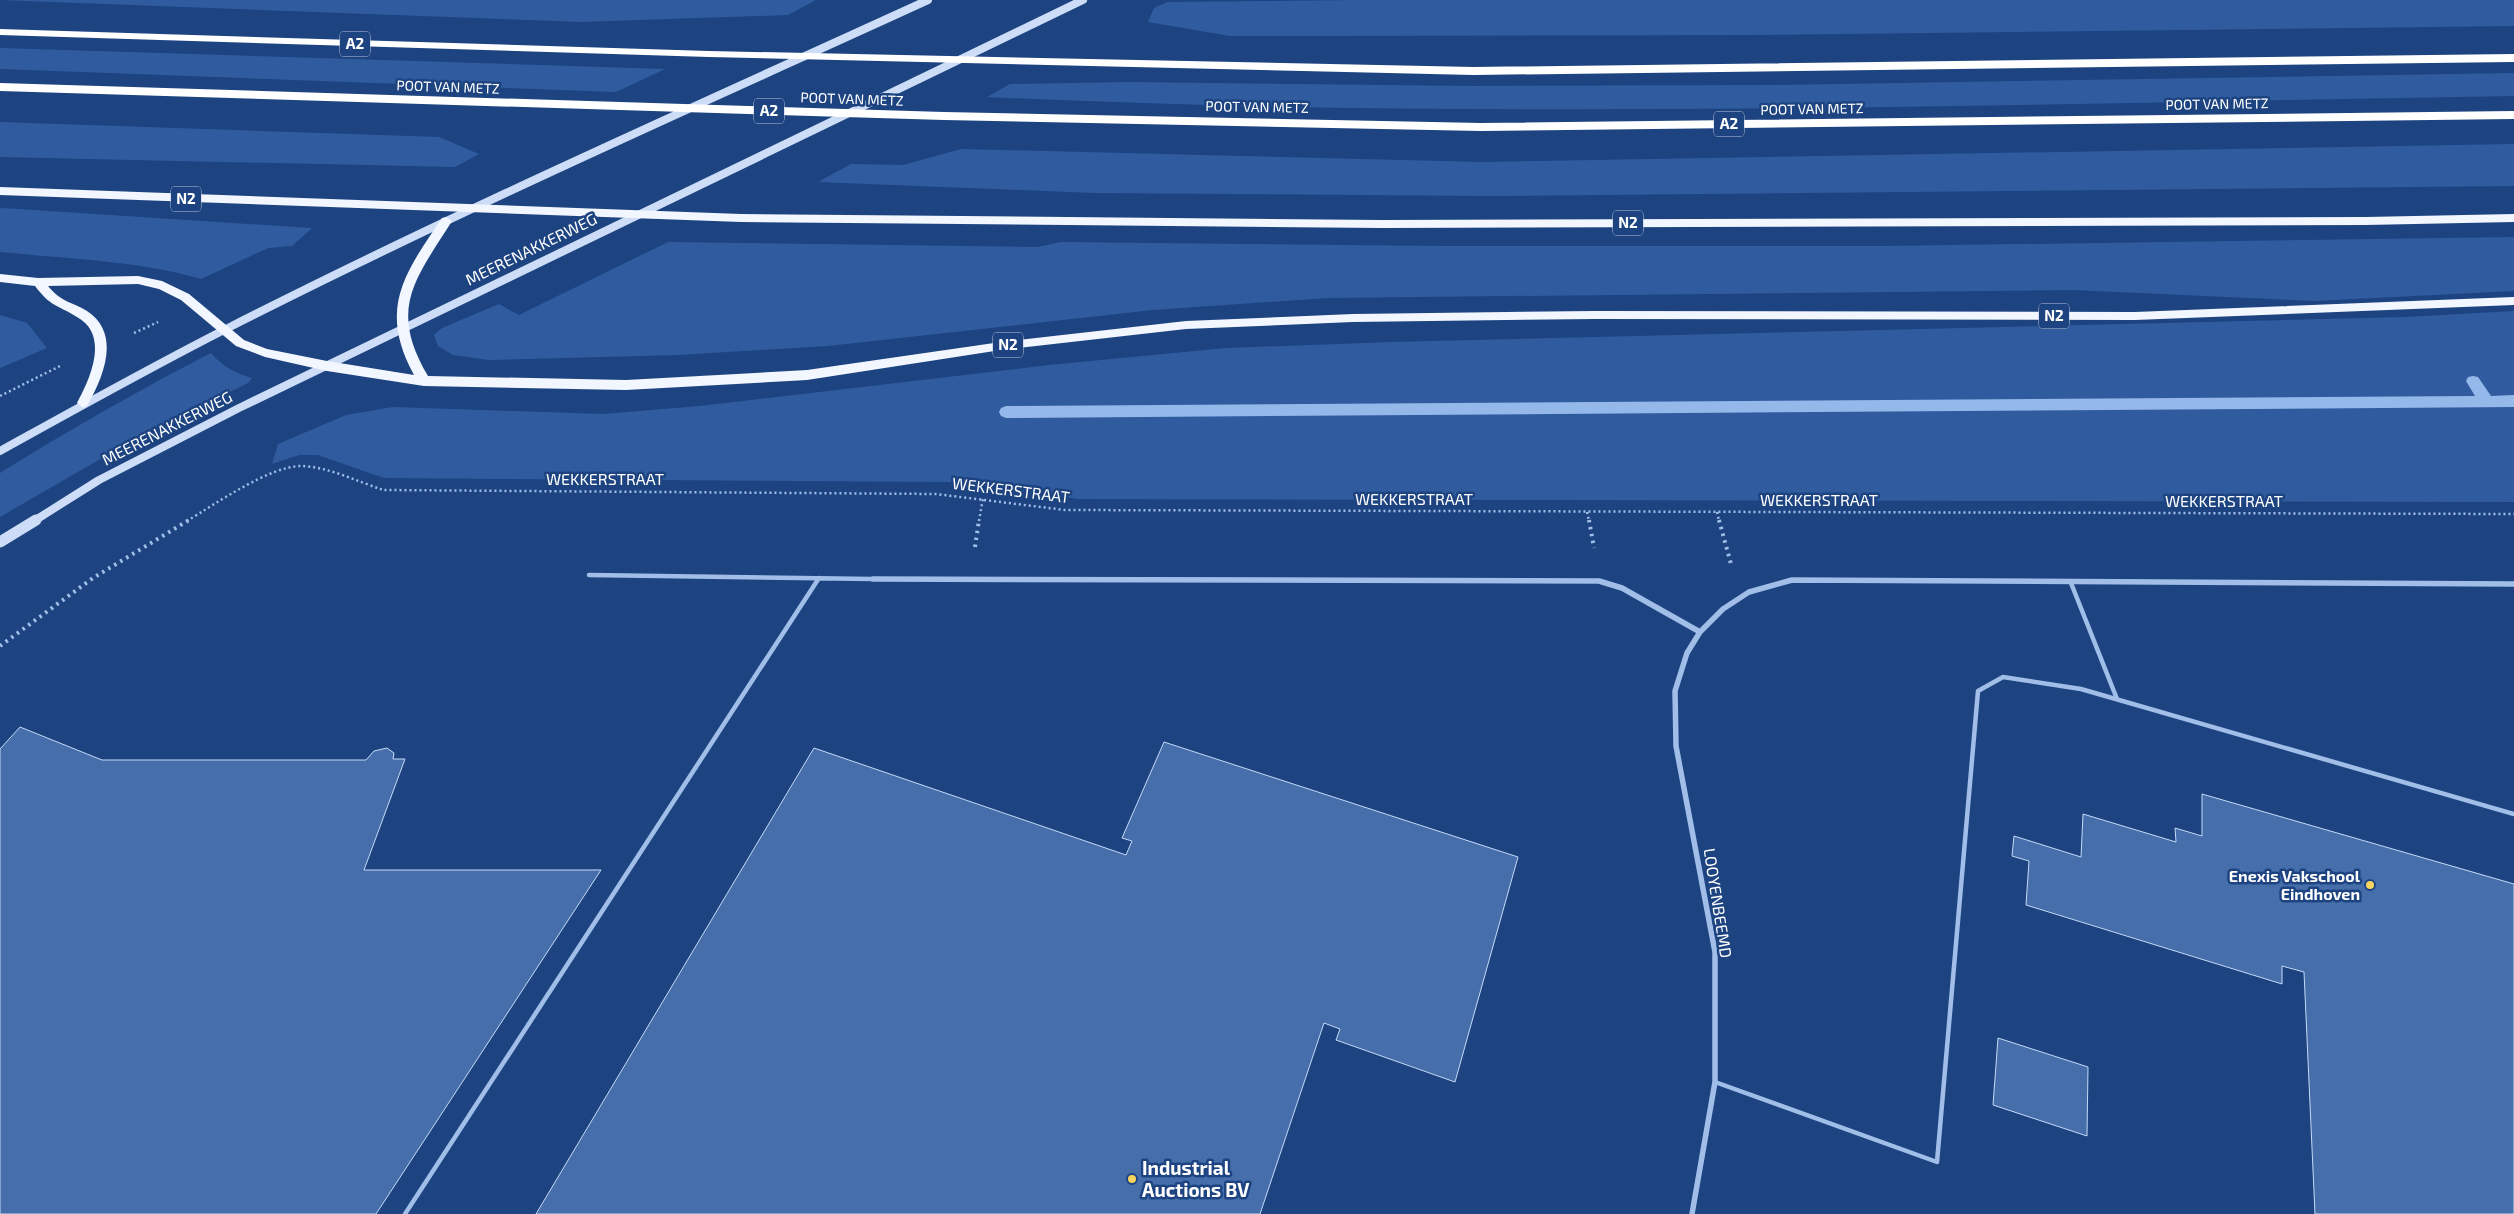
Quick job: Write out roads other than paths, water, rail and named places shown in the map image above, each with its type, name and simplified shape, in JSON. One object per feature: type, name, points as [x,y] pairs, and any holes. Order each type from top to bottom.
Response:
[{"type":"highway","name":"A2","points":[[0,32],[709,54],[1474,71],[2514,58]]},
{"type":"highway","name":"POOT VAN METZ","points":[[0,87],[944,116],[1481,127],[2514,115]]},
{"type":"highway","name":"N2","points":[[0,191],[741,218],[1382,224],[2365,221],[2514,218]]},
{"type":"highway","points":[[424,381],[410,355],[402,329],[402,300],[425,252],[446,221]]},
{"type":"highway","points":[[0,278],[38,282],[138,280],[162,284],[185,296],[240,343],[264,353],[327,366]]},
{"type":"highway","points":[[38,282],[55,301],[84,315],[98,335],[102,347],[98,376],[83,403]]},
{"type":"highway","name":"N2","points":[[327,366],[424,381],[626,385],[807,374],[1001,346],[1186,325],[1333,319],[1594,315],[2135,316],[2514,300]]},
{"type":"main road","points":[[0,451],[83,403],[224,329],[446,221],[928,0]]},
{"type":"main road","name":"MEERENAKKERWEG","points":[[0,542],[53,508],[148,454],[402,329],[1084,0]]},
{"type":"street","points":[[873,579],[1599,581],[1622,588],[1700,632],[1723,609],[1749,592],[1792,580],[2514,584]]},
{"type":"street","name":"LOOYENBEEMD","points":[[1692,1214],[1715,1082],[1715,952],[1674,727],[1675,691],[1679,673],[1687,653],[1700,632]]},
{"type":"lane","points":[[589,575],[873,579]]},
{"type":"lane","points":[[405,1214],[820,578]]},
{"type":"lane","points":[[2071,583],[2117,699]]},
{"type":"lane","points":[[1715,1082],[1937,1162],[1978,691],[2003,676],[2081,689],[2514,814]]},
{"type":"waterway","points":[[2473,381],[2487,401]]},
{"type":"waterway","points":[[1006,412],[2514,401]]},
{"type":"place","name":"Enexis Vakschool Eindhoven","points":[[2370,885]]},
{"type":"place","name":"Industrial Auctions BV","points":[[1132,1179]]}]
